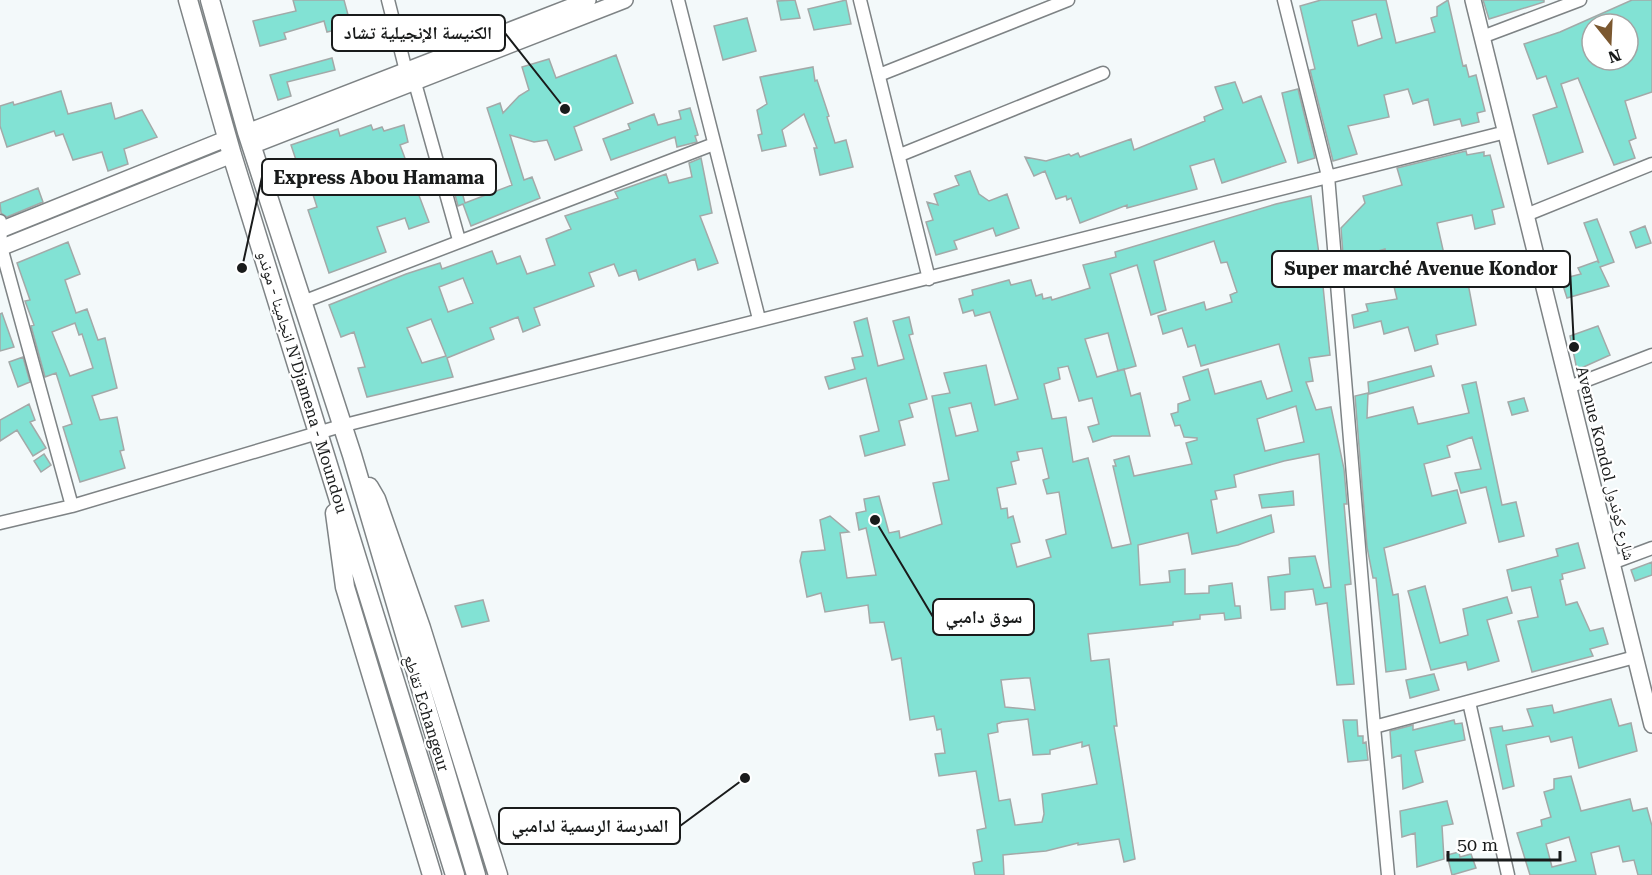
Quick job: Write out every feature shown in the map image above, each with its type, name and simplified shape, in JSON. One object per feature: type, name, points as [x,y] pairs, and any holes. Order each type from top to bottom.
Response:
[{"type":"main road","name":"انجامينا - موندو N'Djamena - Moundou","points":[[188,0],[230,147],[455,875]]},
{"type":"main road","points":[[210,0],[249,139],[300,303],[352,455],[376,499],[389,535],[498,875]]},
{"type":"main road","name":"تقاطع Echangeur","points":[[352,455],[378,550],[476,875]]},
{"type":"main road","points":[[332,478],[338,547],[345,587],[432,875]]},
{"type":"street","points":[[388,0],[459,240]]},
{"type":"street","points":[[410,77],[588,0]]},
{"type":"street","points":[[249,139],[410,77],[625,0]]},
{"type":"street","points":[[678,0],[759,319]]},
{"type":"street","points":[[860,0],[900,154],[929,279]]},
{"type":"street","points":[[879,75],[1068,0]]},
{"type":"street","points":[[1284,0],[1328,176],[1374,727],[1389,875]]},
{"type":"street","name":"Avenue Kondol شارع كوندول","points":[[1473,0],[1652,725]]},
{"type":"street","points":[[1482,37],[1580,0]]},
{"type":"street","points":[[900,154],[1103,73]]},
{"type":"street","points":[[0,523],[72,506],[341,426],[1506,132]]},
{"type":"street","points":[[300,303],[459,240],[714,144]]},
{"type":"street","points":[[72,506],[1,248],[1,227],[230,147]]},
{"type":"street","points":[[1,248],[230,147]]},
{"type":"street","points":[[1526,215],[1652,164]]},
{"type":"street","points":[[1569,387],[1652,355]]},
{"type":"street","points":[[1612,563],[1652,548]]},
{"type":"street","points":[[1374,727],[1635,657]]},
{"type":"street","points":[[1469,702],[1508,875]]},
{"type":"building","points":[[293,0],[344,0],[351,26],[327,32],[324,21],[284,33],[286,39],[260,46],[253,21],[296,11]]},
{"type":"building","points":[[795,0],[800,18],[781,20],[777,1]]},
{"type":"building","points":[[846,0],[851,24],[814,30],[808,9]]},
{"type":"building","points":[[1321,0],[1386,0],[1396,43],[1435,32],[1431,18],[1437,16],[1437,7],[1448,0],[1463,66],[1466,65],[1469,77],[1476,75],[1485,111],[1477,113],[1479,122],[1462,126],[1460,119],[1434,125],[1428,99],[1413,104],[1408,89],[1384,95],[1389,117],[1348,126],[1357,154],[1333,161],[1310,70],[1315,69],[1300,6]],"holes":[[[1376,14],[1382,38],[1358,46],[1352,21]]]},
{"type":"building","points":[[1483,0],[1544,0],[1544,2],[1489,19]]},
{"type":"building","points":[[1632,0],[1652,0],[1652,92],[1625,101],[1636,138],[1629,141],[1635,158],[1614,165],[1578,78],[1561,84],[1583,152],[1548,164],[1533,115],[1557,107],[1546,76],[1537,79],[1524,44],[1580,23],[1580,72],[1640,72],[1640,12],[1605,12]]},
{"type":"building","points":[[747,18],[756,51],[723,60],[714,26]]},
{"type":"building","points":[[616,55],[633,103],[574,127],[582,150],[555,160],[547,140],[534,142],[510,135],[524,180],[532,177],[540,198],[471,226],[463,204],[458,206],[447,165],[454,163],[465,203],[512,185],[487,108],[500,103],[503,113],[519,96],[529,90],[522,67],[549,59],[556,78]]},
{"type":"building","points":[[332,58],[335,70],[287,82],[291,96],[278,100],[270,75]]},
{"type":"building","points":[[813,67],[815,81],[817,80],[829,116],[827,117],[835,143],[846,140],[853,167],[820,175],[814,148],[817,148],[804,114],[782,130],[786,146],[762,151],[758,135],[762,134],[757,110],[767,104],[760,77]]},
{"type":"building","points":[[1235,82],[1243,103],[1261,96],[1286,162],[1222,183],[1214,159],[1190,166],[1197,189],[1127,208],[1127,205],[1080,223],[1071,198],[1067,200],[1066,196],[1056,199],[1045,171],[1034,176],[1025,157],[1046,161],[1078,153],[1080,157],[1131,139],[1134,150],[1205,121],[1204,117],[1223,109],[1215,87]]},
{"type":"building","points":[[1298,89],[1315,158],[1298,163],[1282,93]]},
{"type":"building","points":[[61,91],[68,114],[111,103],[115,119],[142,110],[157,137],[124,149],[128,164],[108,171],[102,152],[73,160],[63,134],[56,136],[54,131],[7,147],[0,126],[0,106],[13,102],[14,105]]},
{"type":"building","points":[[690,108],[698,135],[695,136],[697,142],[677,147],[675,137],[611,160],[603,139],[630,129],[628,124],[654,114],[658,125],[681,119],[679,111]]},
{"type":"building","points":[[371,125],[373,130],[382,127],[384,131],[404,125],[408,142],[400,145],[429,222],[409,229],[405,218],[377,227],[386,252],[329,273],[308,210],[317,207],[305,170],[300,172],[291,145],[338,129],[340,136]]},
{"type":"building","points":[[1466,151],[1467,155],[1484,152],[1484,156],[1490,155],[1504,207],[1492,210],[1495,224],[1475,229],[1472,215],[1437,223],[1446,263],[1487,252],[1491,266],[1466,273],[1476,325],[1436,335],[1438,344],[1415,351],[1408,327],[1384,334],[1381,321],[1354,328],[1352,315],[1368,311],[1366,304],[1397,299],[1385,249],[1352,259],[1355,276],[1347,277],[1348,282],[1345,282],[1341,228],[1365,203],[1363,196],[1402,185],[1397,168]]},
{"type":"building","points":[[701,158],[712,213],[700,216],[718,263],[698,270],[695,259],[639,280],[636,270],[619,276],[614,264],[589,273],[594,286],[534,308],[540,325],[523,332],[518,317],[490,328],[494,339],[447,358],[453,377],[367,397],[358,368],[365,367],[354,332],[341,337],[329,305],[406,274],[440,263],[442,269],[492,251],[497,264],[520,256],[527,274],[555,265],[546,239],[571,229],[565,216],[618,198],[615,192],[666,174],[669,183],[692,177],[689,163]],"holes":[[[463,278],[473,303],[448,312],[439,287]],[[431,319],[446,356],[422,363],[407,328]]]},
{"type":"building","points":[[970,171],[979,194],[989,201],[1007,194],[1019,228],[996,236],[993,228],[954,241],[957,249],[936,255],[926,222],[933,220],[927,202],[938,205],[934,194],[959,185],[955,176]]},
{"type":"building","points":[[38,188],[43,202],[7,217],[1,213],[0,203]]},
{"type":"building","points":[[1311,196],[1319,254],[1326,252],[1329,285],[1323,286],[1330,355],[1309,358],[1313,381],[1306,382],[1316,410],[1331,407],[1344,469],[1347,504],[1344,504],[1351,584],[1345,585],[1354,684],[1337,685],[1327,603],[1316,605],[1313,589],[1285,592],[1285,609],[1271,610],[1268,577],[1290,574],[1289,558],[1315,556],[1324,588],[1331,587],[1319,454],[1234,475],[1236,487],[1215,491],[1217,499],[1211,500],[1217,533],[1271,515],[1274,532],[1238,545],[1192,554],[1188,533],[1138,545],[1140,585],[1170,582],[1169,571],[1185,569],[1185,594],[1209,593],[1209,586],[1232,583],[1235,606],[1240,606],[1241,618],[1225,620],[1224,613],[1200,615],[1200,619],[1173,622],[1173,625],[1088,634],[1091,661],[1109,659],[1117,726],[1114,726],[1135,859],[1124,862],[1119,839],[1078,845],[1078,843],[1046,851],[1003,855],[1004,875],[975,875],[973,863],[982,861],[977,830],[986,828],[976,771],[939,776],[935,754],[945,753],[941,729],[937,730],[934,716],[910,720],[901,658],[892,660],[884,622],[870,623],[868,605],[825,612],[821,593],[807,597],[800,561],[802,552],[825,550],[820,520],[830,516],[849,532],[840,533],[847,578],[876,575],[866,528],[859,530],[856,513],[866,511],[864,499],[879,496],[889,533],[899,531],[900,538],[942,524],[933,483],[949,480],[932,396],[950,393],[944,373],[986,365],[995,405],[1018,399],[990,312],[975,316],[973,310],[963,313],[959,299],[973,295],[972,290],[1009,280],[1011,285],[1031,280],[1036,296],[1042,294],[1043,299],[1051,297],[1052,300],[1090,288],[1083,265],[1116,257],[1115,252],[1276,204]],"holes":[[[1214,241],[1221,263],[1227,262],[1237,292],[1230,295],[1232,302],[1206,310],[1204,302],[1158,316],[1163,334],[1182,328],[1188,347],[1195,345],[1201,366],[1279,344],[1292,391],[1267,399],[1261,381],[1215,394],[1208,369],[1183,377],[1190,400],[1178,404],[1178,412],[1171,414],[1175,426],[1180,425],[1184,437],[1197,438],[1197,440],[1186,443],[1192,464],[1134,476],[1129,456],[1114,460],[1116,466],[1113,466],[1131,544],[1112,548],[1088,458],[1073,462],[1066,417],[1052,419],[1044,384],[1060,379],[1058,368],[1068,366],[1079,401],[1092,398],[1099,424],[1088,427],[1093,442],[1112,436],[1150,436],[1140,393],[1131,396],[1124,369],[1136,366],[1110,274],[1137,265],[1151,315],[1166,310],[1154,261]],[[1108,333],[1118,371],[1097,377],[1085,339]],[[971,403],[978,431],[956,436],[949,408]],[[1296,406],[1304,442],[1265,451],[1257,419]],[[1042,448],[1049,478],[1043,480],[1047,494],[1059,492],[1066,534],[1046,540],[1051,557],[1017,567],[1011,544],[1020,542],[1013,516],[1008,518],[1007,508],[1001,509],[997,488],[1016,484],[1011,462],[1019,460],[1017,452]],[[1030,678],[1035,710],[1005,707],[1001,680]],[[1028,719],[1033,755],[1050,754],[1050,750],[1082,742],[1082,747],[1089,745],[1097,784],[1042,794],[1044,814],[1042,822],[1015,825],[1010,799],[999,801],[988,734],[998,732],[997,724]]]},
{"type":"building","points":[[1597,219],[1614,262],[1600,267],[1609,286],[1567,298],[1561,279],[1581,274],[1578,268],[1597,261],[1599,263],[1584,223]]},
{"type":"building","points":[[1645,226],[1651,243],[1636,248],[1630,232]]},
{"type":"building","points":[[68,242],[80,274],[65,280],[76,313],[87,309],[98,340],[105,338],[117,388],[92,396],[100,420],[117,417],[124,450],[120,451],[125,468],[80,482],[63,427],[72,424],[56,373],[45,377],[31,326],[34,325],[25,301],[30,300],[17,263]],"holes":[[[75,323],[79,335],[82,334],[93,368],[70,376],[52,332]]]},
{"type":"building","points":[[2,313],[14,347],[0,351],[0,314]]},
{"type":"building","points":[[909,317],[913,334],[909,335],[927,399],[909,404],[913,417],[899,421],[905,445],[865,456],[860,436],[879,431],[866,378],[829,389],[825,377],[855,369],[852,358],[863,356],[854,322],[867,318],[878,366],[904,359],[893,321]]},
{"type":"building","points":[[1598,326],[1610,355],[1577,370],[1570,336]]},
{"type":"building","points":[[23,357],[30,382],[18,387],[9,362]]},
{"type":"building","points":[[1431,366],[1434,376],[1369,394],[1368,382]]},
{"type":"building","points":[[1476,382],[1502,505],[1516,502],[1524,536],[1499,542],[1486,487],[1461,493],[1455,473],[1481,469],[1472,437],[1447,446],[1450,457],[1424,464],[1432,496],[1457,490],[1466,523],[1384,548],[1393,595],[1398,594],[1406,669],[1386,672],[1376,578],[1373,578],[1367,547],[1355,396],[1368,393],[1367,418],[1413,407],[1418,424],[1469,413],[1462,385]]},
{"type":"building","points":[[1524,398],[1528,411],[1512,415],[1508,402]]},
{"type":"building","points":[[29,404],[35,420],[30,422],[46,448],[33,456],[17,430],[0,441],[0,420]]},
{"type":"building","points":[[44,454],[51,465],[41,472],[34,461]]},
{"type":"building","points":[[1293,491],[1294,505],[1262,508],[1259,495]]},
{"type":"building","points":[[1578,543],[1585,568],[1562,574],[1563,579],[1560,580],[1566,605],[1577,602],[1590,631],[1603,628],[1608,644],[1590,649],[1593,656],[1532,672],[1518,621],[1538,617],[1531,587],[1512,591],[1507,570],[1558,556],[1556,549]]},
{"type":"building","points":[[1652,562],[1652,575],[1635,581],[1631,570]]},
{"type":"building","points":[[1425,586],[1440,643],[1468,635],[1463,609],[1507,597],[1512,613],[1487,620],[1499,661],[1468,670],[1466,662],[1431,670],[1408,591]]},
{"type":"building","points":[[483,600],[489,621],[462,627],[455,606]]},
{"type":"building","points":[[1434,674],[1439,690],[1410,698],[1406,680]]},
{"type":"building","points":[[1611,699],[1619,726],[1631,723],[1637,751],[1579,768],[1572,737],[1551,742],[1549,736],[1506,745],[1514,786],[1503,789],[1490,728],[1502,726],[1503,731],[1533,726],[1527,709],[1552,705],[1554,713]]},
{"type":"building","points":[[1343,720],[1357,720],[1358,736],[1363,736],[1363,743],[1366,742],[1368,760],[1348,762]]},
{"type":"building","points":[[1454,720],[1455,724],[1462,723],[1465,740],[1415,751],[1423,782],[1403,789],[1401,755],[1392,758],[1390,731],[1413,725],[1413,730]]},
{"type":"building","points":[[1571,776],[1581,811],[1630,799],[1633,811],[1647,808],[1652,826],[1652,875],[1638,875],[1634,860],[1623,862],[1619,846],[1591,853],[1596,875],[1530,875],[1517,833],[1542,826],[1541,820],[1551,817],[1544,792],[1554,789],[1554,779]],"holes":[[[1569,837],[1576,861],[1552,867],[1546,844]]]},
{"type":"building","points":[[1447,801],[1453,824],[1442,826],[1444,859],[1417,867],[1415,833],[1402,837],[1400,811]]},
{"type":"building","points":[[1459,852],[1460,857],[1471,854],[1476,868],[1452,875],[1447,855]]},
{"type":"place","name":"الكنيسة الإنجيلية تشاد","points":[[565,109]]},
{"type":"place","name":"Express Abou Hamama","points":[[242,268]]},
{"type":"place","name":"Super marché Avenue Kondor","points":[[1574,347]]},
{"type":"place","name":"سوق دامبي","points":[[875,520]]},
{"type":"place","name":"المدرسة الرسمية لدامبي","points":[[745,778]]}]
